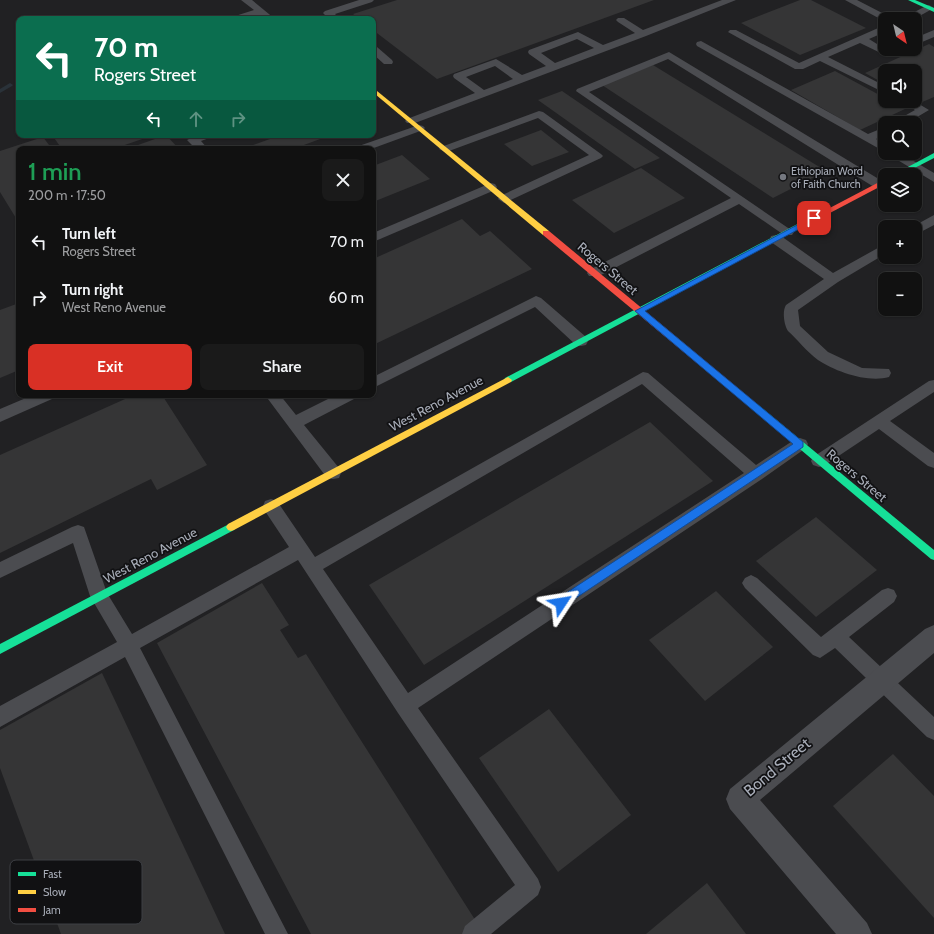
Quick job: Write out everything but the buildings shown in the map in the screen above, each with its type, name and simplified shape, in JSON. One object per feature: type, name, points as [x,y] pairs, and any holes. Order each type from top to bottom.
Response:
[{"type":"street","points":[[911,0],[932,9]]},
{"type":"street","name":"Rogers Street","points":[[376,93],[934,556]]},
{"type":"street","points":[[910,168],[934,155]]},
{"type":"street","name":"West Reno Avenue","points":[[0,649],[878,185]]},
{"type":"street","name":"Bond Street","points":[[856,934],[740,799],[934,637]]},
{"type":"lane","points":[[246,0],[267,16]]},
{"type":"lane","points":[[332,16],[328,13],[369,0]]},
{"type":"lane","points":[[367,146],[484,94],[731,0]]},
{"type":"lane","points":[[850,0],[878,15]]},
{"type":"lane","points":[[922,13],[932,9]]},
{"type":"lane","points":[[245,16],[261,11]]},
{"type":"lane","points":[[621,20],[643,34]]},
{"type":"lane","points":[[733,32],[799,67],[820,56],[878,31]]},
{"type":"lane","points":[[554,67],[533,52],[578,35],[602,49]]},
{"type":"lane","points":[[922,39],[933,35]]},
{"type":"lane","points":[[861,39],[878,48]]},
{"type":"lane","points":[[701,44],[878,145]]},
{"type":"lane","points":[[376,52],[388,62]]},
{"type":"lane","points":[[788,232],[581,91],[669,55],[878,181]]},
{"type":"lane","points":[[820,56],[878,86]]},
{"type":"lane","points":[[484,94],[458,76],[496,62],[522,80]]},
{"type":"lane","points":[[912,116],[929,108]]},
{"type":"lane","points":[[445,149],[539,114],[597,156],[504,199]]},
{"type":"lane","points":[[867,139],[878,134]]},
{"type":"lane","points":[[199,138],[193,140],[199,146]]},
{"type":"lane","points":[[904,160],[934,178]]},
{"type":"lane","points":[[376,237],[491,187]]},
{"type":"lane","points":[[594,273],[739,199]]},
{"type":"lane","points":[[922,227],[934,220]]},
{"type":"lane","points":[[776,239],[833,279]]},
{"type":"lane","points":[[878,252],[833,279],[792,308],[793,328],[823,356],[860,373],[884,373]]},
{"type":"lane","points":[[376,381],[536,301],[581,341]]},
{"type":"lane","points":[[312,567],[643,377],[756,474]]},
{"type":"lane","points":[[819,461],[934,385]]},
{"type":"lane","points":[[0,416],[40,398]]},
{"type":"lane","points":[[274,398],[333,473]]},
{"type":"lane","points":[[294,423],[344,398]]},
{"type":"lane","points":[[879,421],[934,462]]},
{"type":"lane","points":[[405,706],[800,444]]},
{"type":"lane","points":[[271,506],[405,706],[530,887],[473,934]]},
{"type":"lane","points":[[0,570],[78,532],[99,596],[129,645],[277,934]]},
{"type":"lane","points":[[0,717],[300,550]]},
{"type":"lane","points":[[751,583],[820,649],[888,596]]},
{"type":"lane","points":[[836,637],[934,730]]},
{"type":"shaded area","points":[[0,0],[934,0],[934,934],[0,934]]},
{"type":"waterway","points":[[0,91],[10,85]]},
{"type":"traffic: fast","points":[[911,0],[934,10]]},
{"type":"traffic: fast","points":[[909,168],[934,155]]},
{"type":"traffic: fast","points":[[508,380],[807,222]]},
{"type":"traffic: fast","points":[[754,406],[934,556]]},
{"type":"traffic: fast","points":[[0,649],[231,527]]},
{"type":"traffic: slow","points":[[377,93],[546,233]]},
{"type":"traffic: slow","points":[[231,527],[508,380]]},
{"type":"traffic: jam","points":[[807,222],[878,185]]},
{"type":"traffic: jam","points":[[546,233],[754,406]]},
{"type":"place","name":"Ethiopian Word of Faith Church","points":[[783,177]]},
{"type":"route","points":[[561,603],[800,444],[639,311],[814,218]]}]
